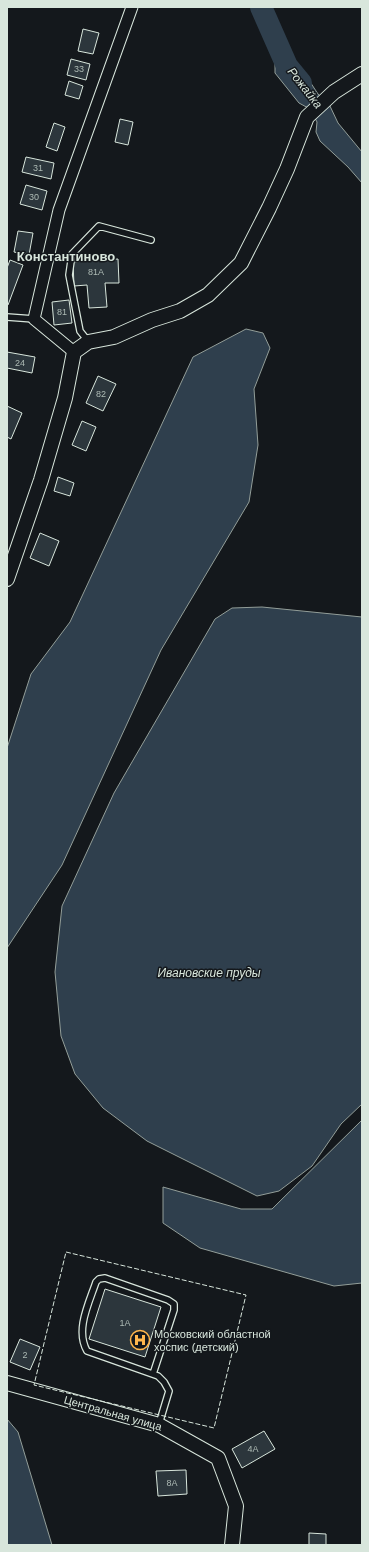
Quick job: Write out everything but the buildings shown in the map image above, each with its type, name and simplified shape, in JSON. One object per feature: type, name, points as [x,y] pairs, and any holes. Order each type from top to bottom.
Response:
[{"type":"street","points":[[74,352],[34,319],[59,210],[132,7]]},
{"type":"street","points":[[7,579],[41,480],[66,398],[74,352],[88,342],[114,337],[152,320],[180,311],[208,295],[241,263],[287,169],[307,117],[329,97],[362,74]]},
{"type":"street","name":"Центральная улица","points":[[7,1383],[159,1425],[218,1458],[236,1506],[232,1545]]},
{"type":"lane","points":[[88,342],[80,331],[69,276],[72,254],[99,226],[151,240]]},
{"type":"lane","points":[[7,317],[34,319]]},
{"type":"lane","points":[[153,1374],[174,1310],[174,1304],[168,1300],[116,1281],[105,1278],[99,1279],[96,1282],[82,1326],[84,1344],[87,1351],[153,1374],[164,1382],[169,1391],[159,1425]]},
{"type":"water","points":[[287,55],[299,65],[318,94],[329,104],[338,123],[362,152],[362,183],[348,167],[320,141],[316,132],[317,122],[310,109],[299,103],[275,73],[275,64]]},
{"type":"water","points":[[246,329],[263,333],[270,348],[254,389],[258,445],[249,502],[161,650],[62,865],[7,948],[7,748],[31,674],[70,622],[193,357]]},
{"type":"water","name":"Ивановские пруды","points":[[262,607],[362,617],[362,1104],[341,1124],[312,1166],[279,1191],[257,1196],[147,1141],[103,1108],[75,1074],[61,1036],[55,972],[62,906],[114,793],[215,619],[232,608]]},
{"type":"water","points":[[362,1120],[362,1283],[334,1286],[200,1248],[163,1223],[163,1187],[241,1209],[272,1209]]},
{"type":"water","points":[[7,1419],[18,1432],[52,1545],[7,1545]]},
{"type":"waterway","name":"Рожайка","points":[[261,7],[287,66],[301,83]]},
{"type":"fence","points":[[66,1252],[246,1295],[214,1428],[34,1385],[66,1252]]},
{"type":"place","name":"Московский областной хоспис (детский)","points":[[140,1340]]},
{"type":"district","name":"Константиново","points":[[66,256]]}]
